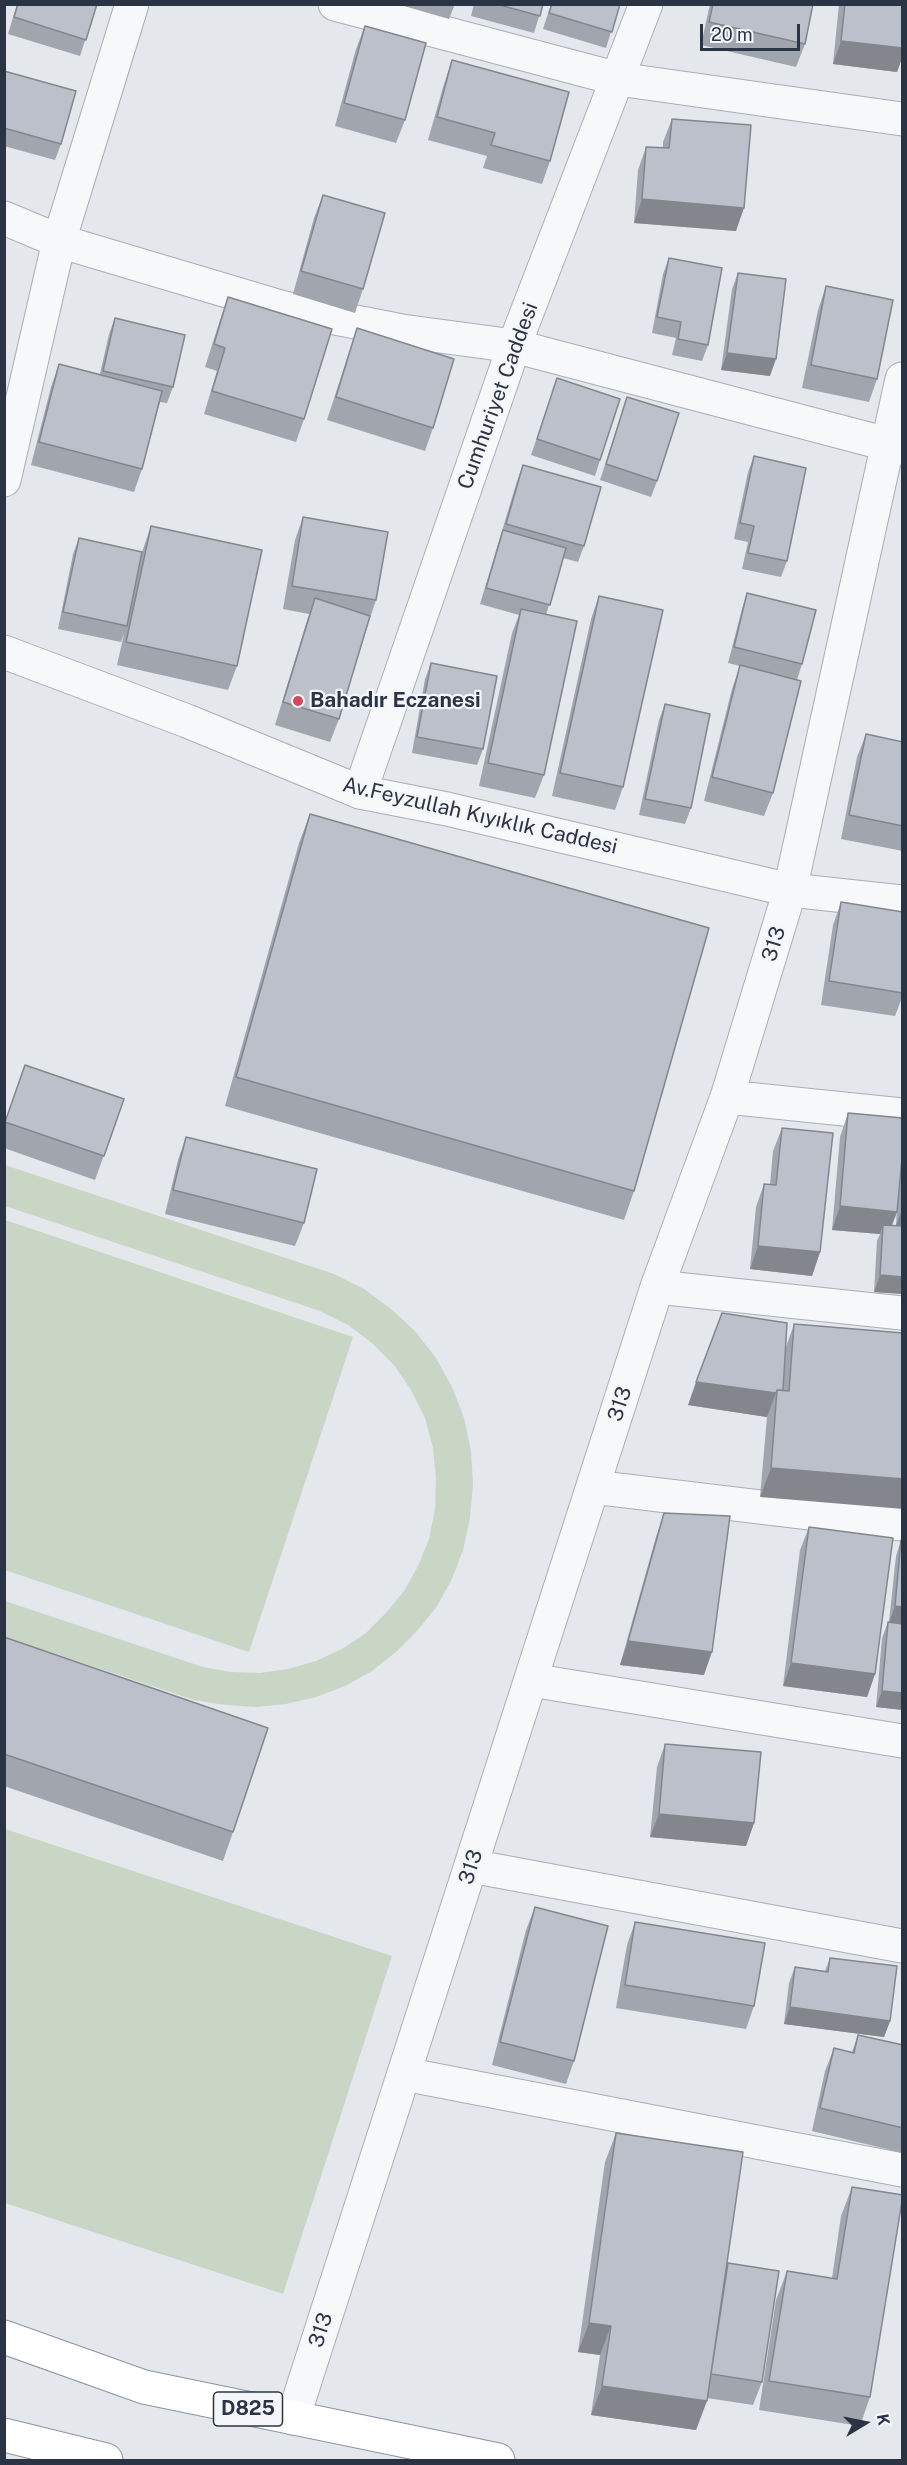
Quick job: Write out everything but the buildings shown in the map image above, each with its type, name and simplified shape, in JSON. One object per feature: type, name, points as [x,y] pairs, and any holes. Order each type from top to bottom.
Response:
[{"type":"highway","name":"D825","points":[[4,2337],[144,2387],[498,2460]]},
{"type":"highway","points":[[4,2434],[106,2460]]},
{"type":"street","points":[[4,480],[59,241],[132,4]]},
{"type":"street","points":[[335,4],[618,79],[903,119]]},
{"type":"street","name":"Cumhuriyet Caddesi","points":[[360,792],[514,346],[646,4]]},
{"type":"street","points":[[4,218],[59,241],[284,308],[402,331],[514,346],[896,446]]},
{"type":"street","name":"313","points":[[293,2418],[657,1287],[727,1097],[790,890],[896,446],[903,379]]},
{"type":"street","name":"Av.Feyzullah Kıyıklık Caddesi","points":[[4,652],[187,721],[360,792],[447,809],[790,890],[903,902]]},
{"type":"street","points":[[727,1097],[903,1115]]},
{"type":"street","points":[[657,1287],[903,1313]]},
{"type":"street","points":[[593,1487],[903,1524]]},
{"type":"street","points":[[531,1680],[903,1741]]},
{"type":"street","points":[[471,1866],[903,1946]]},
{"type":"street","points":[[404,2074],[903,2170]]},
{"type":"green space","points":[[5,1165],[334,1274],[364,1289],[391,1309],[415,1331],[436,1358],[452,1387],[464,1418],[471,1451],[473,1484],[470,1518],[463,1550],[452,1579],[437,1606],[396,1652],[372,1671],[345,1686],[316,1697],[286,1704],[256,1707],[225,1705],[194,1700],[5,1637],[5,1601],[203,1667],[231,1672],[260,1673],[288,1669],[316,1661],[342,1649],[366,1633],[404,1591],[429,1539],[435,1509],[436,1479],[433,1448],[425,1418],[411,1390],[394,1365],[372,1343],[348,1325],[320,1311],[5,1206]]},
{"type":"green space","points":[[5,1220],[353,1337],[249,1652],[5,1570]]},
{"type":"green space","points":[[5,1829],[392,1956],[283,2294],[5,2203]]},
{"type":"place","name":"Bahadır Eczanesi","points":[[298,701]]}]
